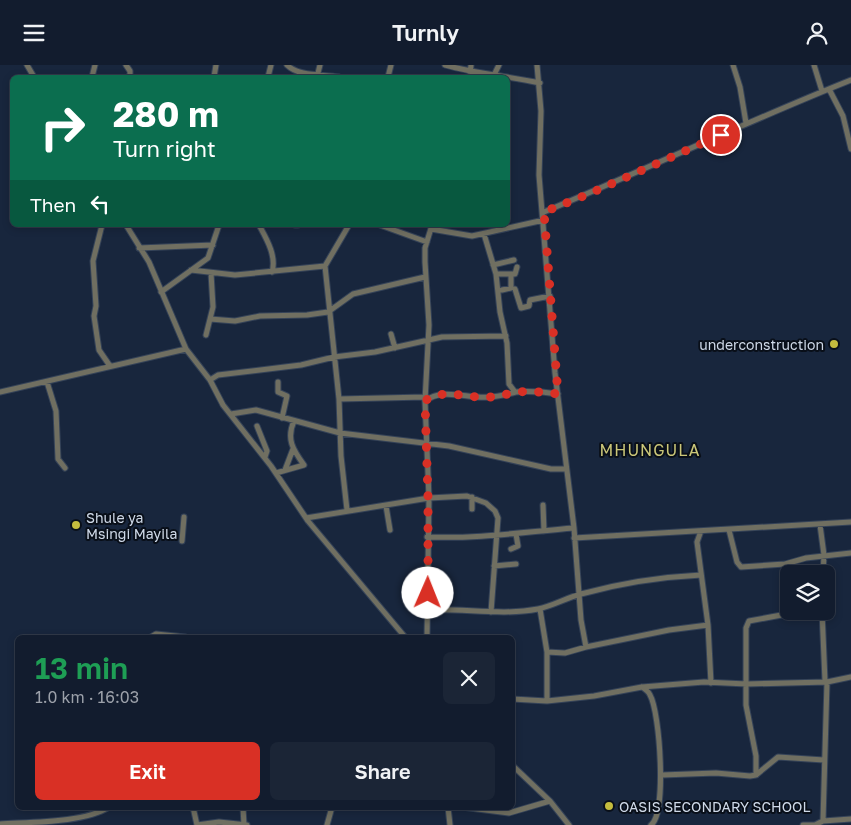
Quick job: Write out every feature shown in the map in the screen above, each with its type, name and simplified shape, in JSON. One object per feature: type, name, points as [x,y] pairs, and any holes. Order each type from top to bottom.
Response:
[{"type":"street","points":[[287,65],[292,69],[313,75]]},
{"type":"street","points":[[445,65],[470,75],[471,65]]},
{"type":"street","points":[[538,65],[540,83],[539,175],[544,212],[558,394],[586,647]]},
{"type":"street","points":[[733,65],[740,87],[746,123]]},
{"type":"street","points":[[814,65],[822,91]]},
{"type":"street","points":[[510,77],[540,83]]},
{"type":"street","points":[[544,212],[591,193],[746,123],[851,80]]},
{"type":"street","points":[[829,89],[843,116],[851,149]]},
{"type":"street","points":[[427,635],[428,498],[425,399],[429,325],[424,277],[427,242],[432,227],[465,236],[484,234],[544,220]]},
{"type":"street","points":[[101,227],[92,261],[96,306],[94,316],[99,350],[110,366]]},
{"type":"street","points":[[127,227],[149,262],[186,349],[210,380],[220,401],[276,473],[306,518],[403,635]]},
{"type":"street","points":[[161,292],[208,258],[218,227]]},
{"type":"street","points":[[260,227],[268,240],[274,267],[272,272]]},
{"type":"street","points":[[347,510],[339,399],[328,312],[325,266],[348,227]]},
{"type":"street","points":[[386,227],[427,242]]},
{"type":"street","points":[[484,234],[496,274],[500,312],[506,336],[509,384],[516,393]]},
{"type":"street","points":[[139,248],[213,245]]},
{"type":"street","points":[[493,265],[514,260]]},
{"type":"street","points":[[191,269],[235,275],[325,266]]},
{"type":"street","points":[[496,274],[515,273],[517,267]]},
{"type":"street","points":[[206,335],[213,296],[211,273]]},
{"type":"street","points":[[502,290],[511,288],[511,274]]},
{"type":"street","points":[[210,319],[235,321],[260,316],[308,315],[328,312],[353,294],[424,277]]},
{"type":"street","points":[[515,289],[521,308],[530,306],[530,300],[550,296]]},
{"type":"street","points":[[391,334],[395,348]]},
{"type":"street","points":[[210,380],[218,375],[301,365],[334,357],[395,348],[451,336],[479,338],[506,336]]},
{"type":"street","points":[[0,392],[186,349]]},
{"type":"street","points":[[47,381],[56,411],[58,459],[65,468]]},
{"type":"street","points":[[278,382],[278,392],[287,396],[282,418]]},
{"type":"street","points":[[339,399],[425,399],[437,395],[481,398],[516,393],[542,392],[558,394]]},
{"type":"street","points":[[232,414],[251,410],[340,433],[427,443],[551,469],[566,469]]},
{"type":"street","points":[[276,473],[304,465],[293,449],[289,431],[294,421]]},
{"type":"street","points":[[257,426],[267,451],[264,457]]},
{"type":"street","points":[[285,470],[293,449]]},
{"type":"street","points":[[306,518],[428,498],[472,497],[486,503],[498,514],[498,537],[491,611]]},
{"type":"street","points":[[472,497],[472,509]]},
{"type":"street","points":[[543,505],[544,531]]},
{"type":"street","points":[[386,506],[390,530]]},
{"type":"street","points":[[182,541],[184,517]]},
{"type":"street","points":[[574,538],[851,522]]},
{"type":"street","points":[[820,525],[823,565]]},
{"type":"street","points":[[427,537],[465,539],[498,537],[574,528]]},
{"type":"street","points":[[729,530],[737,562],[741,567],[784,564],[824,555],[851,553]]},
{"type":"street","points":[[701,531],[697,542],[708,625],[712,683]]},
{"type":"street","points":[[511,549],[518,546],[516,534]]},
{"type":"street","points":[[494,566],[516,563]]},
{"type":"street","points":[[428,610],[456,608],[491,611],[540,609],[579,594],[635,581],[701,575]]},
{"type":"street","points":[[540,609],[548,652],[547,701]]},
{"type":"street","points":[[756,775],[756,756],[746,705],[747,624],[749,621],[780,615]]},
{"type":"street","points":[[823,620],[826,682],[823,821]]},
{"type":"street","points":[[548,652],[565,653],[669,630],[708,625]]},
{"type":"street","points":[[515,699],[547,701],[594,696],[655,685],[826,682],[851,677]]},
{"type":"street","points":[[655,685],[651,695],[662,775],[655,824]]},
{"type":"street","points":[[642,687],[651,695]]},
{"type":"street","points":[[662,775],[756,775],[778,757],[824,760]]},
{"type":"street","points":[[515,768],[550,801],[569,825]]},
{"type":"street","points":[[486,810],[509,813],[550,801]]},
{"type":"street","points":[[0,824],[65,819],[94,815],[103,810]]},
{"type":"street","points":[[194,810],[197,825],[219,822],[245,825],[243,810]]},
{"type":"street","points":[[327,825],[331,810]]},
{"type":"street","points":[[448,810],[450,825]]},
{"type":"street","points":[[803,825],[851,819]]},
{"type":"street","points":[[823,821],[828,825]]},
{"type":"place","name":"underconstruction","points":[[834,344]]},
{"type":"place","name":"Shule ya Msingi Mayila","points":[[76,525]]},
{"type":"place","name":"OASIS SECONDARY SCHOOL","points":[[609,806]]},
{"type":"district","name":"MHUNGULA","points":[[650,450]]},
{"type":"route","points":[[428,593],[425,401],[433,396],[446,394],[481,398],[516,393],[542,392],[558,394],[544,212],[721,135]]}]
